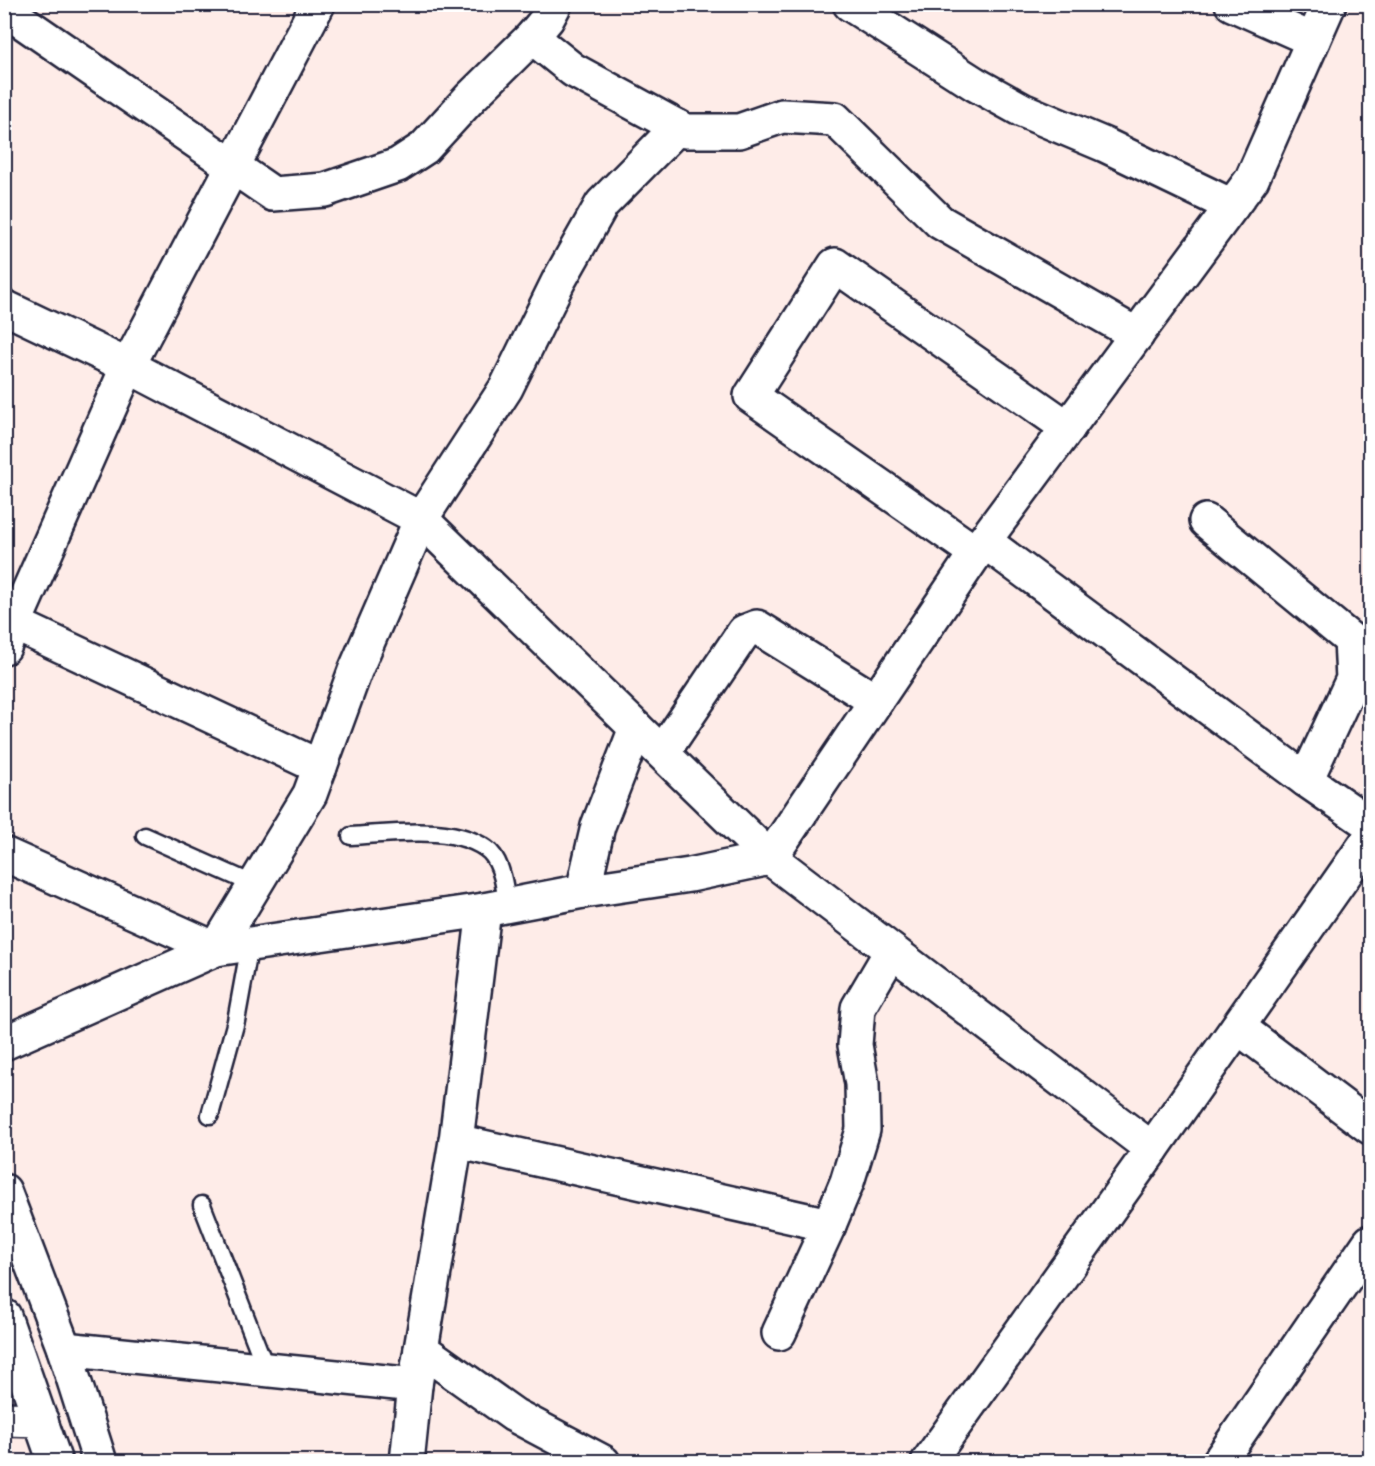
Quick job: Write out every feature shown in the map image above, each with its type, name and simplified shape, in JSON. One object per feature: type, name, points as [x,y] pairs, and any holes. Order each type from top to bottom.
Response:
[{"type":"street","points":[[4,9],[273,194],[325,190],[398,165],[424,148],[471,97],[532,37],[547,19],[555,4]]},
{"type":"street","points":[[850,4],[975,84],[1022,110],[1105,145],[1232,206]]},
{"type":"street","points":[[1232,4],[1313,40]]},
{"type":"street","points":[[4,1043],[216,949],[690,875],[770,858],[980,547],[1252,179],[1329,4]]},
{"type":"street","points":[[306,9],[233,167],[128,366],[10,636],[320,767]]},
{"type":"street","points":[[532,37],[573,70],[685,131],[738,131],[783,116],[835,119],[940,222],[1137,335]]},
{"type":"street","points":[[216,949],[310,794],[355,671],[421,519],[507,388],[558,282],[602,204],[678,127]]},
{"type":"street","points":[[1068,428],[835,265],[751,396],[980,547],[1371,824]]},
{"type":"street","points":[[4,307],[128,366],[421,519],[770,858],[1152,1149]]},
{"type":"street","points":[[1206,521],[1351,640],[1353,679],[1306,780]]},
{"type":"street","points":[[663,752],[744,632],[750,628],[757,627],[876,701]]},
{"type":"street","points":[[583,891],[598,826],[636,728]]},
{"type":"street","points":[[928,1461],[1371,838]]},
{"type":"street","points":[[4,854],[216,949]]},
{"type":"street","points":[[407,1461],[415,1385],[495,907]]},
{"type":"street","points":[[779,1333],[830,1225],[847,1182],[863,1130],[862,1084],[855,1045],[858,1008],[891,952]]},
{"type":"street","points":[[1238,1028],[1371,1127]]},
{"type":"street","points":[[456,1141],[830,1225]]},
{"type":"street","points":[[4,1191],[64,1349],[100,1461]]},
{"type":"street","points":[[1219,1461],[1371,1242]]},
{"type":"street","points":[[4,1316],[55,1461]]},
{"type":"street","points":[[64,1349],[415,1385]]},
{"type":"street","points":[[421,1349],[514,1415],[603,1461]]},
{"type":"street","points":[[4,1419],[41,1420]]},
{"type":"lane","points":[[351,836],[460,835],[491,853],[504,882],[495,907]]},
{"type":"lane","points":[[145,836],[255,885]]},
{"type":"lane","points":[[210,1115],[236,1021],[250,944]]},
{"type":"lane","points":[[202,1204],[266,1370]]}]
